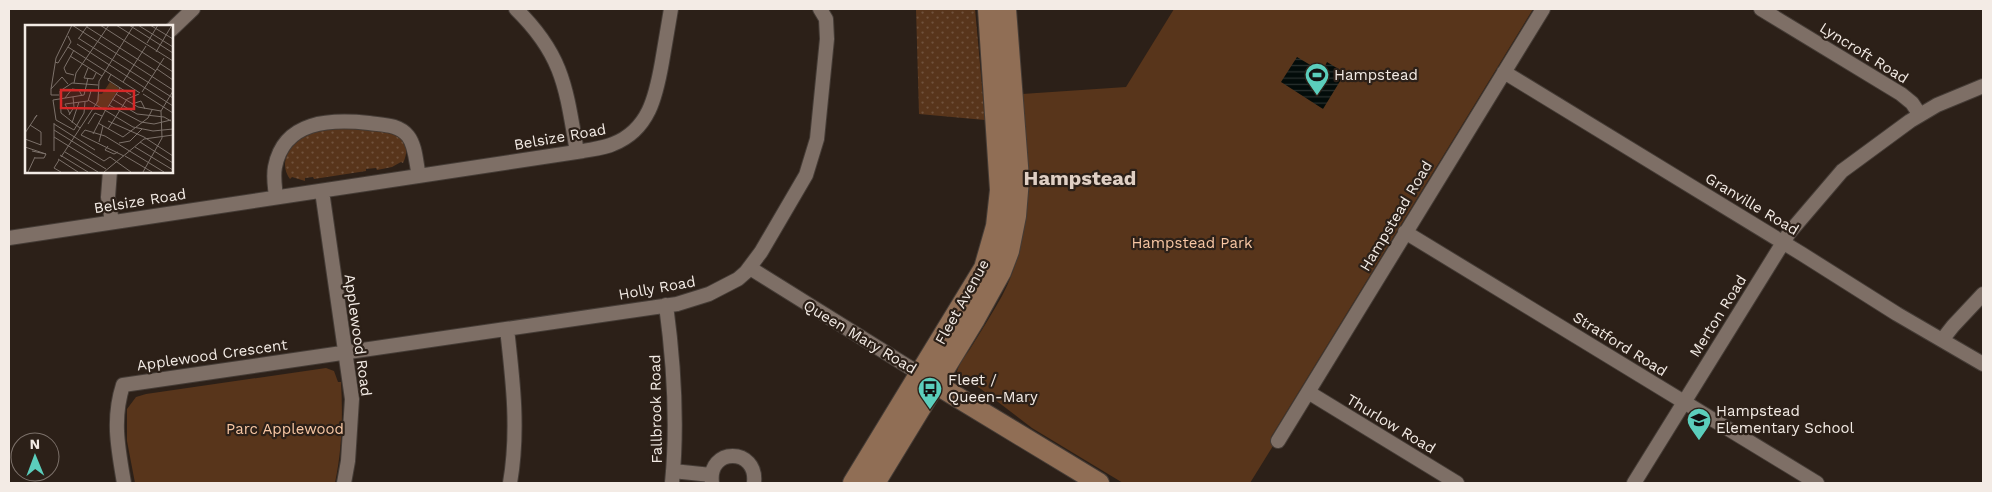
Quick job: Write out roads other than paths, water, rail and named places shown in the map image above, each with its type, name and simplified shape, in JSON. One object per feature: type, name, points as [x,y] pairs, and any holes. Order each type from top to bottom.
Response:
[{"type":"main road","name":"Fleet Avenue","points":[[875,483],[984,268],[996,226],[1000,190],[988,9]]},
{"type":"main road","name":"Fleet Avenue","points":[[853,483],[928,379],[975,319],[1001,272],[1014,231],[1019,179],[1006,9]]},
{"type":"main road","name":"Queen Mary Road","points":[[928,379],[1099,483]]},
{"type":"street","points":[[172,29],[193,9]]},
{"type":"street","points":[[516,9],[543,39],[558,65],[570,108],[577,152]]},
{"type":"street","name":"Belsize Road","points":[[9,238],[577,152],[614,144],[632,134],[644,120],[652,106],[657,89],[671,9]]},
{"type":"street","name":"Holly Road","points":[[345,352],[694,300],[738,278],[750,268],[795,196],[813,156],[820,117],[827,38],[826,19],[820,9]]},
{"type":"street","name":"Hampstead Road","points":[[1278,441],[1543,9]]},
{"type":"street","name":"Lyncroft Road","points":[[1760,9],[1901,94],[1912,103],[1920,115]]},
{"type":"street","name":"Granville Road","points":[[1504,72],[1783,242],[1897,314],[1983,364]]},
{"type":"street","name":"Merton Road","points":[[1634,483],[1783,242],[1794,226],[1842,171],[1864,153],[1920,115],[1937,105],[1983,86]]},
{"type":"street","points":[[276,197],[275,168],[281,150],[294,135],[318,123],[349,121],[393,126],[409,137],[413,146],[419,176]]},
{"type":"street","points":[[110,172],[108,197],[112,222]]},
{"type":"street","name":"Applewood Road","points":[[322,191],[345,352],[351,409],[348,462],[344,483]]},
{"type":"street","name":"Stratford Road","points":[[1406,232],[1817,483]]},
{"type":"street","name":"Queen Mary Road","points":[[750,268],[928,379]]},
{"type":"street","points":[[1942,340],[1983,294]]},
{"type":"street","name":"Fallbrook Road","points":[[666,305],[675,382],[673,477]]},
{"type":"street","points":[[507,329],[516,426],[510,483]]},
{"type":"street","name":"Applewood Crescent","points":[[124,483],[116,432],[118,401],[123,385],[345,352]]},
{"type":"street","name":"Thurlow Road","points":[[1308,392],[1457,483]]},
{"type":"street","points":[[673,477],[711,479],[713,468],[723,458],[737,456],[749,464],[753,470],[754,483]]},
{"type":"place","name":"Hampstead","points":[[1317,96]]},
{"type":"place","name":"Fleet / Queen-Mary","points":[[930,410]]},
{"type":"place","name":"Hampstead Elementary School","points":[[1699,441]]},
{"type":"district","name":"Hampstead","points":[[1080,178]]},
{"type":"park label","name":"Hampstead Park","points":[[1192,243]]},
{"type":"park label","name":"Parc Applewood","points":[[285,429]]}]
